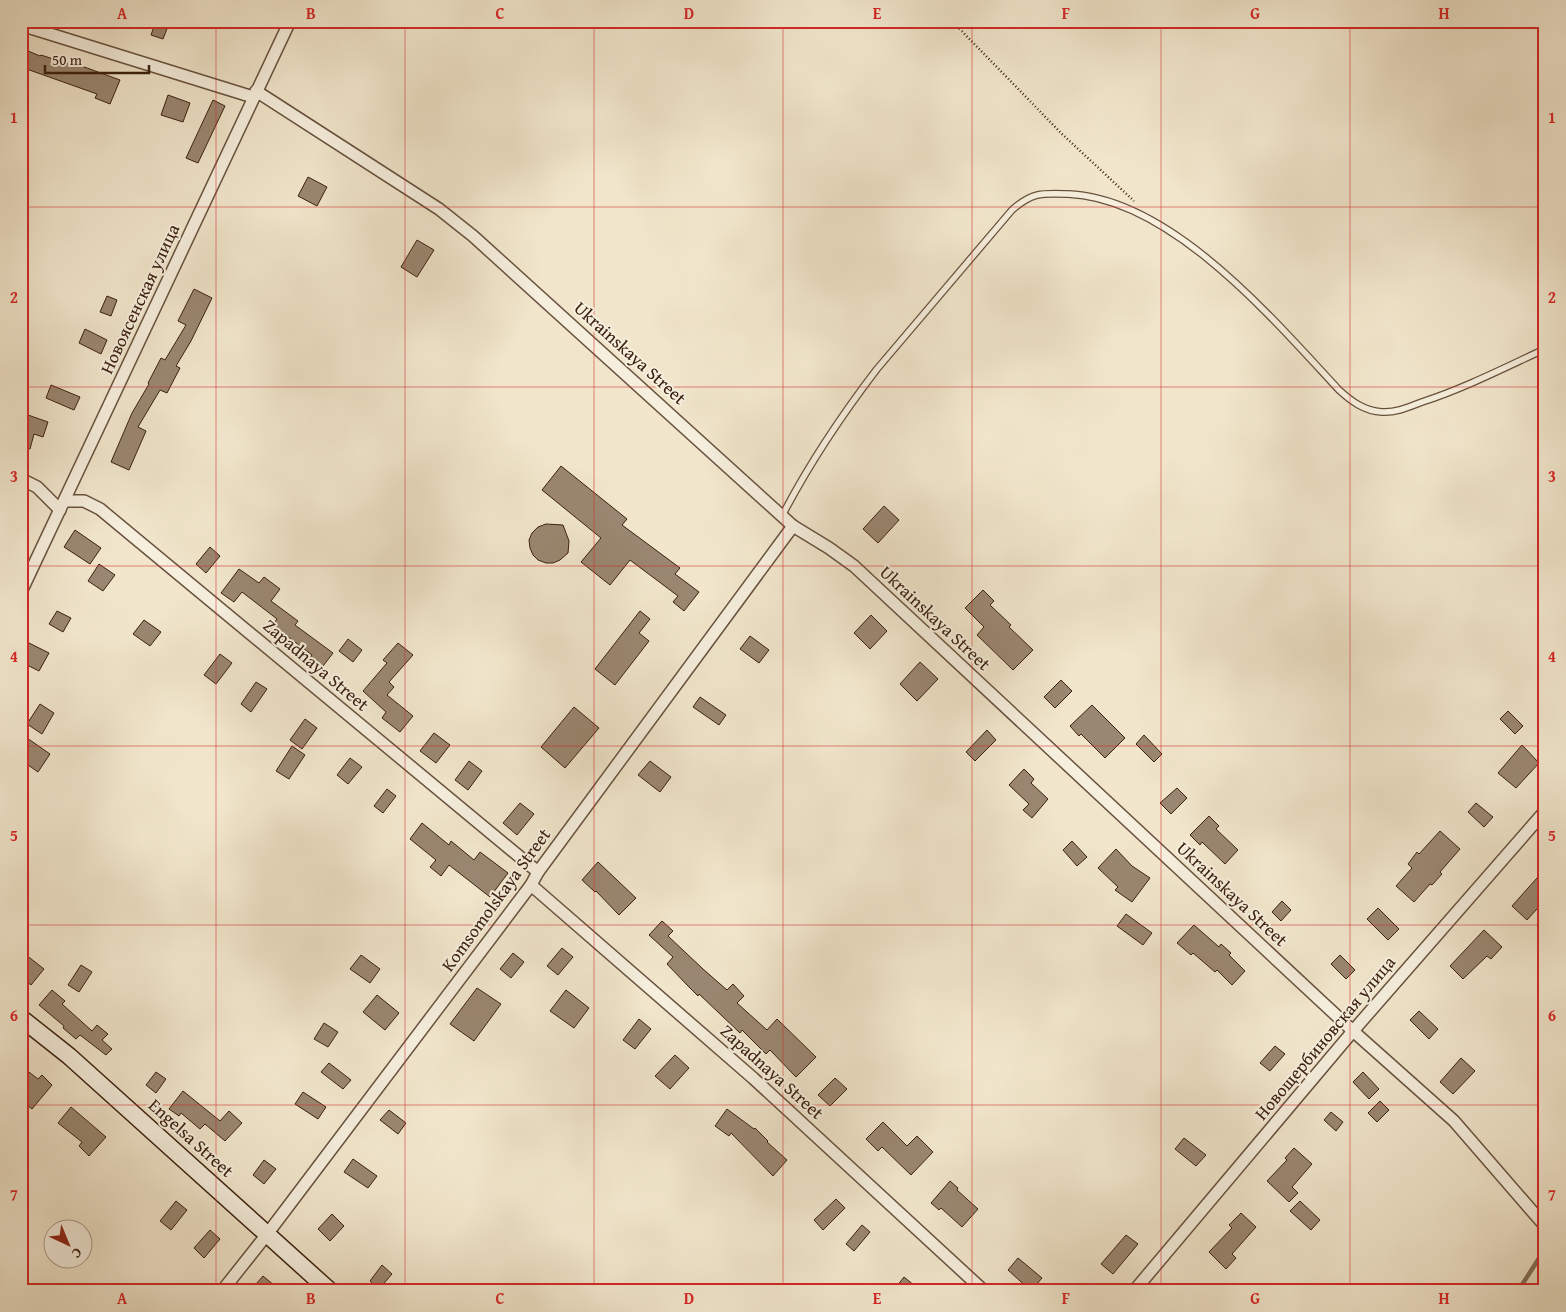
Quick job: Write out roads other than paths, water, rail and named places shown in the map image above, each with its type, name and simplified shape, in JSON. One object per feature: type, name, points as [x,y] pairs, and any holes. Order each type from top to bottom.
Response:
[{"type":"main road","name":"Engelsa Street","points":[[21,1018],[69,1056],[268,1233],[330,1291]]},
{"type":"street","name":"Новоясенская улица","points":[[21,592],[290,21]]},
{"type":"street","name":"Ukrainskaya Street","points":[[21,25],[255,94],[439,209],[473,236],[793,526],[830,548],[854,566],[1353,1031],[1454,1121],[1545,1226]]},
{"type":"street","points":[[21,479],[37,487],[63,506]]},
{"type":"street","name":"Zapadnaya Street","points":[[63,506],[84,501],[100,509],[538,872]]},
{"type":"street","name":"Komsomolskaya Street","points":[[222,1291],[268,1233],[531,884],[793,526]]},
{"type":"street","name":"Новощербиновская улица","points":[[1134,1291],[1353,1031],[1545,811]]},
{"type":"street","name":"Zapadnaya Street","points":[[531,884],[753,1078],[984,1291]]},
{"type":"lane","points":[[782,516],[804,474],[877,369],[1012,210],[1025,198],[1045,193],[1094,196],[1164,227],[1208,260],[1260,305],[1339,390],[1351,401],[1364,408],[1381,412],[1398,411],[1453,392],[1545,349]]},
{"type":"waterway","points":[[1518,1291],[1545,1249]]}]
